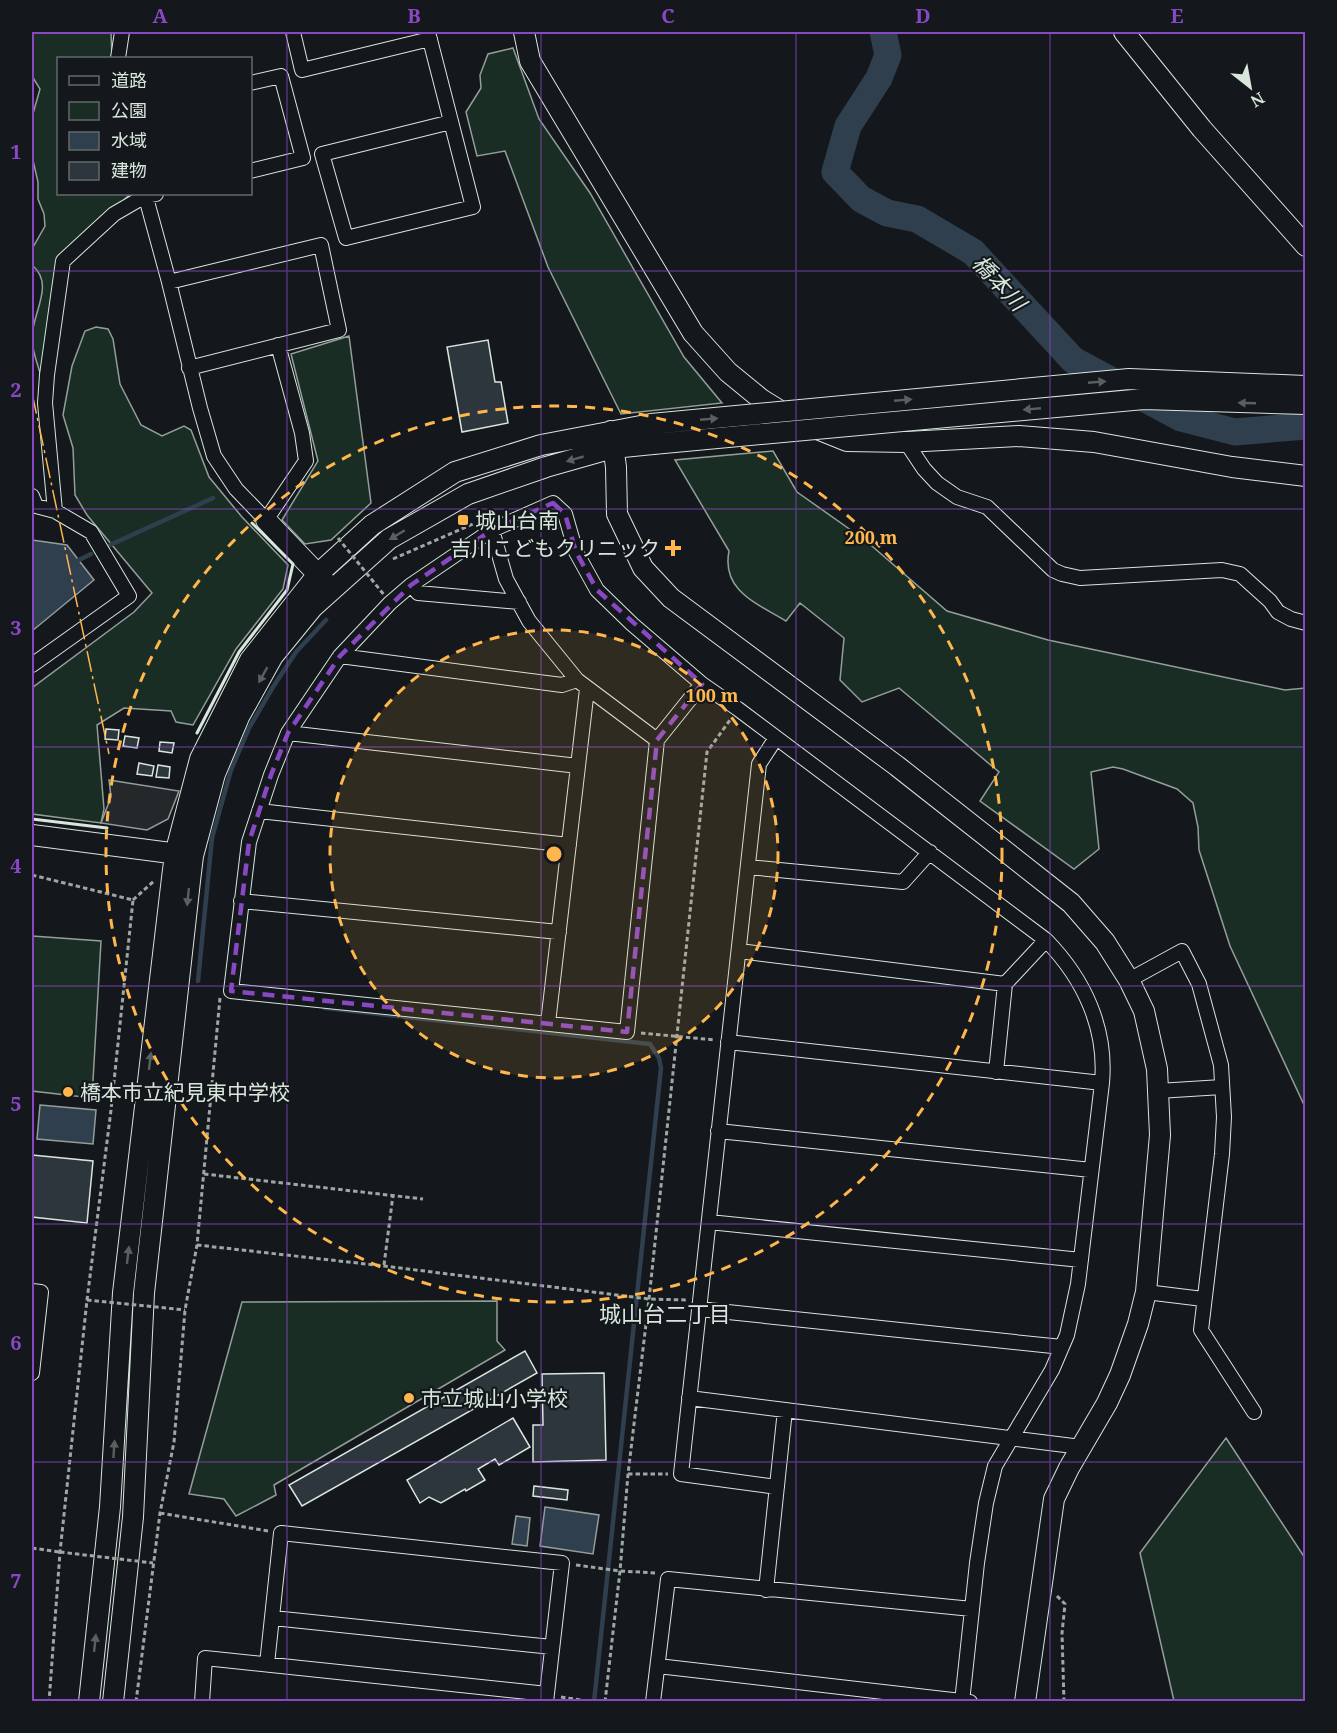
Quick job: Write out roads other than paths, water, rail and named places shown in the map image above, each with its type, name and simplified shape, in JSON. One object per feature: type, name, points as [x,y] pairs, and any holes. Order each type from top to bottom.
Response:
[{"type":"street","points":[[118,57],[122,32]]},
{"type":"street","points":[[293,32],[302,70],[429,35],[473,207],[346,237],[322,154],[451,122]]},
{"type":"street","points":[[524,32],[530,62],[693,333],[728,372],[761,399],[795,420],[847,441],[906,442],[1018,436],[1094,442],[1232,467],[1305,476]]},
{"type":"street","points":[[1124,32],[1202,129],[1305,246]]},
{"type":"street","points":[[252,83],[281,76],[303,158],[252,171]]},
{"type":"street","points":[[55,511],[45,403],[63,261],[114,214],[146,195]]},
{"type":"street","points":[[148,195],[189,368],[214,456],[237,489],[334,590]]},
{"type":"street","points":[[169,282],[321,245],[339,330],[189,368]]},
{"type":"street","points":[[266,520],[306,461],[302,433],[278,345]]},
{"type":"street","points":[[88,1701],[110,1507],[123,1293],[184,855],[200,759],[250,660],[318,574],[372,525],[455,472],[541,445],[612,439],[1129,379],[1305,386]]},
{"type":"street","points":[[652,434],[1144,399],[1305,404]]},
{"type":"street","points":[[113,1701],[133,1517],[144,1293],[184,855],[215,774],[239,717],[273,656],[314,607],[389,539],[468,494],[546,467],[612,439]]},
{"type":"street","points":[[612,439],[617,514],[643,568],[671,598],[897,766],[1071,903],[1105,942],[1130,980],[1144,1011],[1157,1069],[1160,1135],[1146,1292],[1138,1324],[1120,1375],[1054,1499],[1039,1593],[1026,1701]]},
{"type":"street","points":[[906,442],[924,470],[937,483],[957,497],[987,507],[1026,543],[1040,560],[1062,574],[1080,578],[1222,570],[1240,574],[1270,601],[1278,612],[1305,623]]},
{"type":"street","points":[[32,496],[36,506],[55,511],[91,532],[129,596],[32,665]]},
{"type":"street","points":[[658,1666],[965,1701],[972,1610],[986,1503],[996,1466],[1052,1370],[1062,1347],[1070,1325],[1081,1260],[1104,1065],[1099,1028],[1087,996],[1064,959],[1046,940],[702,684],[632,624],[597,590],[576,552],[565,514],[553,503],[492,530],[411,585],[390,603],[340,656],[288,733],[271,775],[249,842],[231,991],[627,1032],[657,740],[702,684]]},
{"type":"street","points":[[492,530],[506,579],[529,621],[582,684],[657,740]]},
{"type":"street","points":[[411,585],[418,593],[519,602]]},
{"type":"street","points":[[340,656],[562,685],[582,684]]},
{"type":"street","points":[[548,1023],[578,766],[582,684]]},
{"type":"street","points":[[288,733],[578,766]]},
{"type":"street","points":[[776,738],[759,764],[681,1474],[777,1486]]},
{"type":"street","points":[[259,811],[569,845]]},
{"type":"street","points":[[32,835],[184,855]]},
{"type":"street","points":[[748,867],[903,882],[930,852]]},
{"type":"street","points":[[241,901],[559,932]]},
{"type":"street","points":[[996,1072],[1005,984],[1046,940]]},
{"type":"street","points":[[739,951],[1005,984]]},
{"type":"street","points":[[1130,980],[1182,951],[1199,984],[1221,1065],[1224,1117],[1201,1330],[1254,1412]]},
{"type":"street","points":[[728,1042],[1101,1083]]},
{"type":"street","points":[[1158,1091],[1222,1087]]},
{"type":"street","points":[[718,1131],[1091,1170]]},
{"type":"street","points":[[709,1222],[1081,1260]]},
{"type":"street","points":[[32,1291],[41,1292],[33,1342],[32,1373]]},
{"type":"street","points":[[1146,1292],[1203,1299]]},
{"type":"street","points":[[699,1305],[1062,1347]]},
{"type":"street","points":[[689,1398],[1081,1447]]},
{"type":"street","points":[[766,1590],[785,1410]]},
{"type":"street","points":[[202,1701],[206,1658],[547,1698],[562,1563],[281,1533],[267,1664]]},
{"type":"street","points":[[653,1701],[668,1579],[972,1610]]},
{"type":"street","points":[[273,1618],[552,1647]]},
{"type":"water","points":[[32,540],[67,545],[94,580],[32,631]]},
{"type":"water","points":[[40,1105],[96,1110],[93,1144],[37,1139]]},
{"type":"water","points":[[545,1507],[599,1515],[593,1554],[540,1546]]},
{"type":"water","points":[[516,1516],[530,1518],[527,1546],[512,1544]]},
{"type":"waterway","name":"橋本川","points":[[883,32],[888,55],[879,78],[848,126],[835,172],[861,199],[887,213],[917,219],[973,252],[1073,360],[1181,418],[1235,432],[1306,426]]},
{"type":"waterway","points":[[110,545],[213,498]]},
{"type":"waterway","points":[[75,562],[91,554]]},
{"type":"waterway","points":[[198,981],[212,838],[231,770],[249,728],[273,687],[296,652],[326,620]]},
{"type":"waterway","points":[[325,1008],[650,1044],[659,1058],[661,1068],[594,1702]]},
{"type":"place","name":"城山台南","points":[[463,520]]},
{"type":"place","name":"吉川こどもクリニック","points":[[673,548]]},
{"type":"place","name":"橋本市立紀見東中学校","points":[[68,1092]]},
{"type":"place","name":"市立城山小学校","points":[[409,1398]]},
{"type":"district","name":"城山台二丁目","points":[[665,1313]]}]
